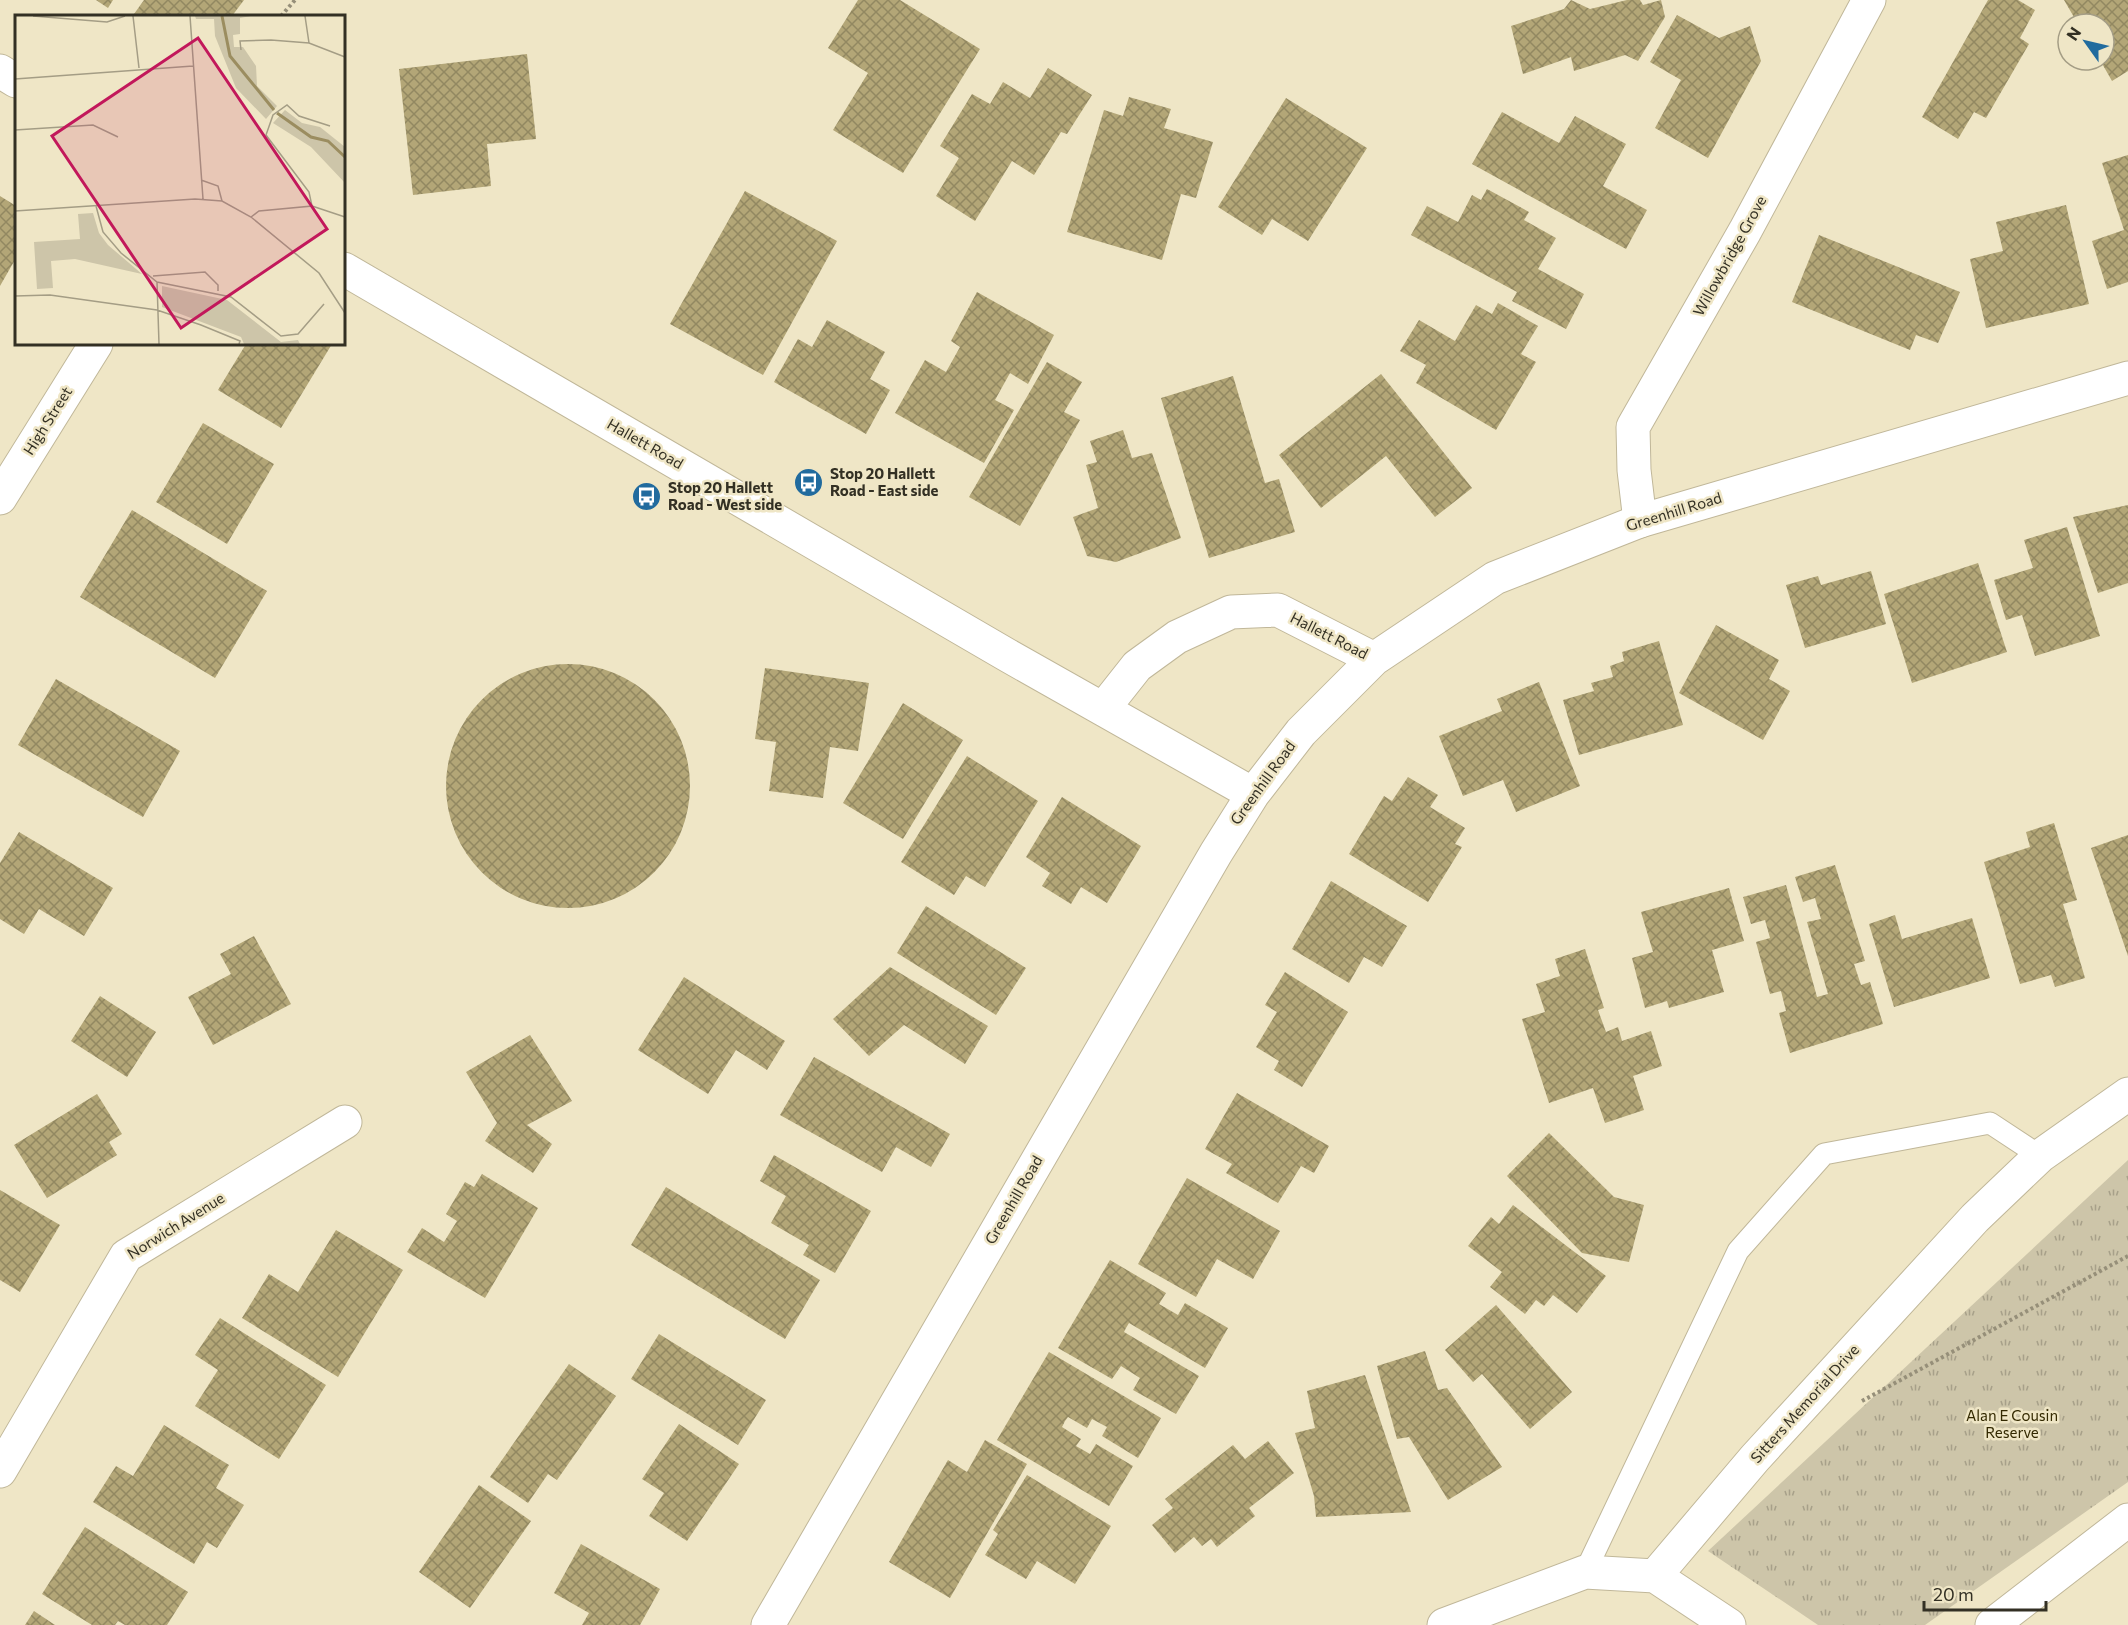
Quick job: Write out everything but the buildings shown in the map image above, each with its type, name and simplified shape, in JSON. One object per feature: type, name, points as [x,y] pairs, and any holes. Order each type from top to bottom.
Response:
[{"type":"main road","name":"Willowbridge Grove","points":[[1640,521],[1633,427],[1744,231],[1869,0]]},
{"type":"main road","points":[[0,71],[15,80]]},
{"type":"main road","name":"Hallett Road","points":[[345,270],[1253,794]]},
{"type":"main road","name":"High Street","points":[[0,498],[95,345]]},
{"type":"main road","name":"Greenhill Road","points":[[768,1625],[1216,852],[1253,794],[1301,732],[1374,659],[1495,578],[1640,521],[2128,378]]},
{"type":"main road","name":"Hallett Road","points":[[1103,709],[1137,666],[1176,637],[1231,612],[1278,610],[1374,659]]},
{"type":"main road","name":"Sitters Memorial Drive","points":[[1655,1576],[1755,1458],[1975,1218],[2040,1156],[2128,1095]]},
{"type":"main road","name":"Norwich Avenue","points":[[0,1471],[126,1256],[345,1122]]},
{"type":"main road","points":[[1992,1625],[2128,1520]]},
{"type":"main road","points":[[1444,1625],[1585,1572],[1655,1576],[1729,1625]]},
{"type":"lane","points":[[1585,1572],[1738,1251],[1824,1154],[1989,1123],[2040,1156]]},
{"type":"path","points":[[282,15],[295,0]]},
{"type":"path","points":[[1859,1402],[2128,1256]]},
{"type":"green space","name":"Alan E Cousin Reserve","points":[[2128,1160],[2128,1482],[1925,1625],[1818,1625],[1708,1551]]},
{"type":"place","name":"Stop 20 Hallett Road - East side","points":[[809,483]]},
{"type":"place","name":"Stop 20 Hallett Road - West side","points":[[647,497]]}]
